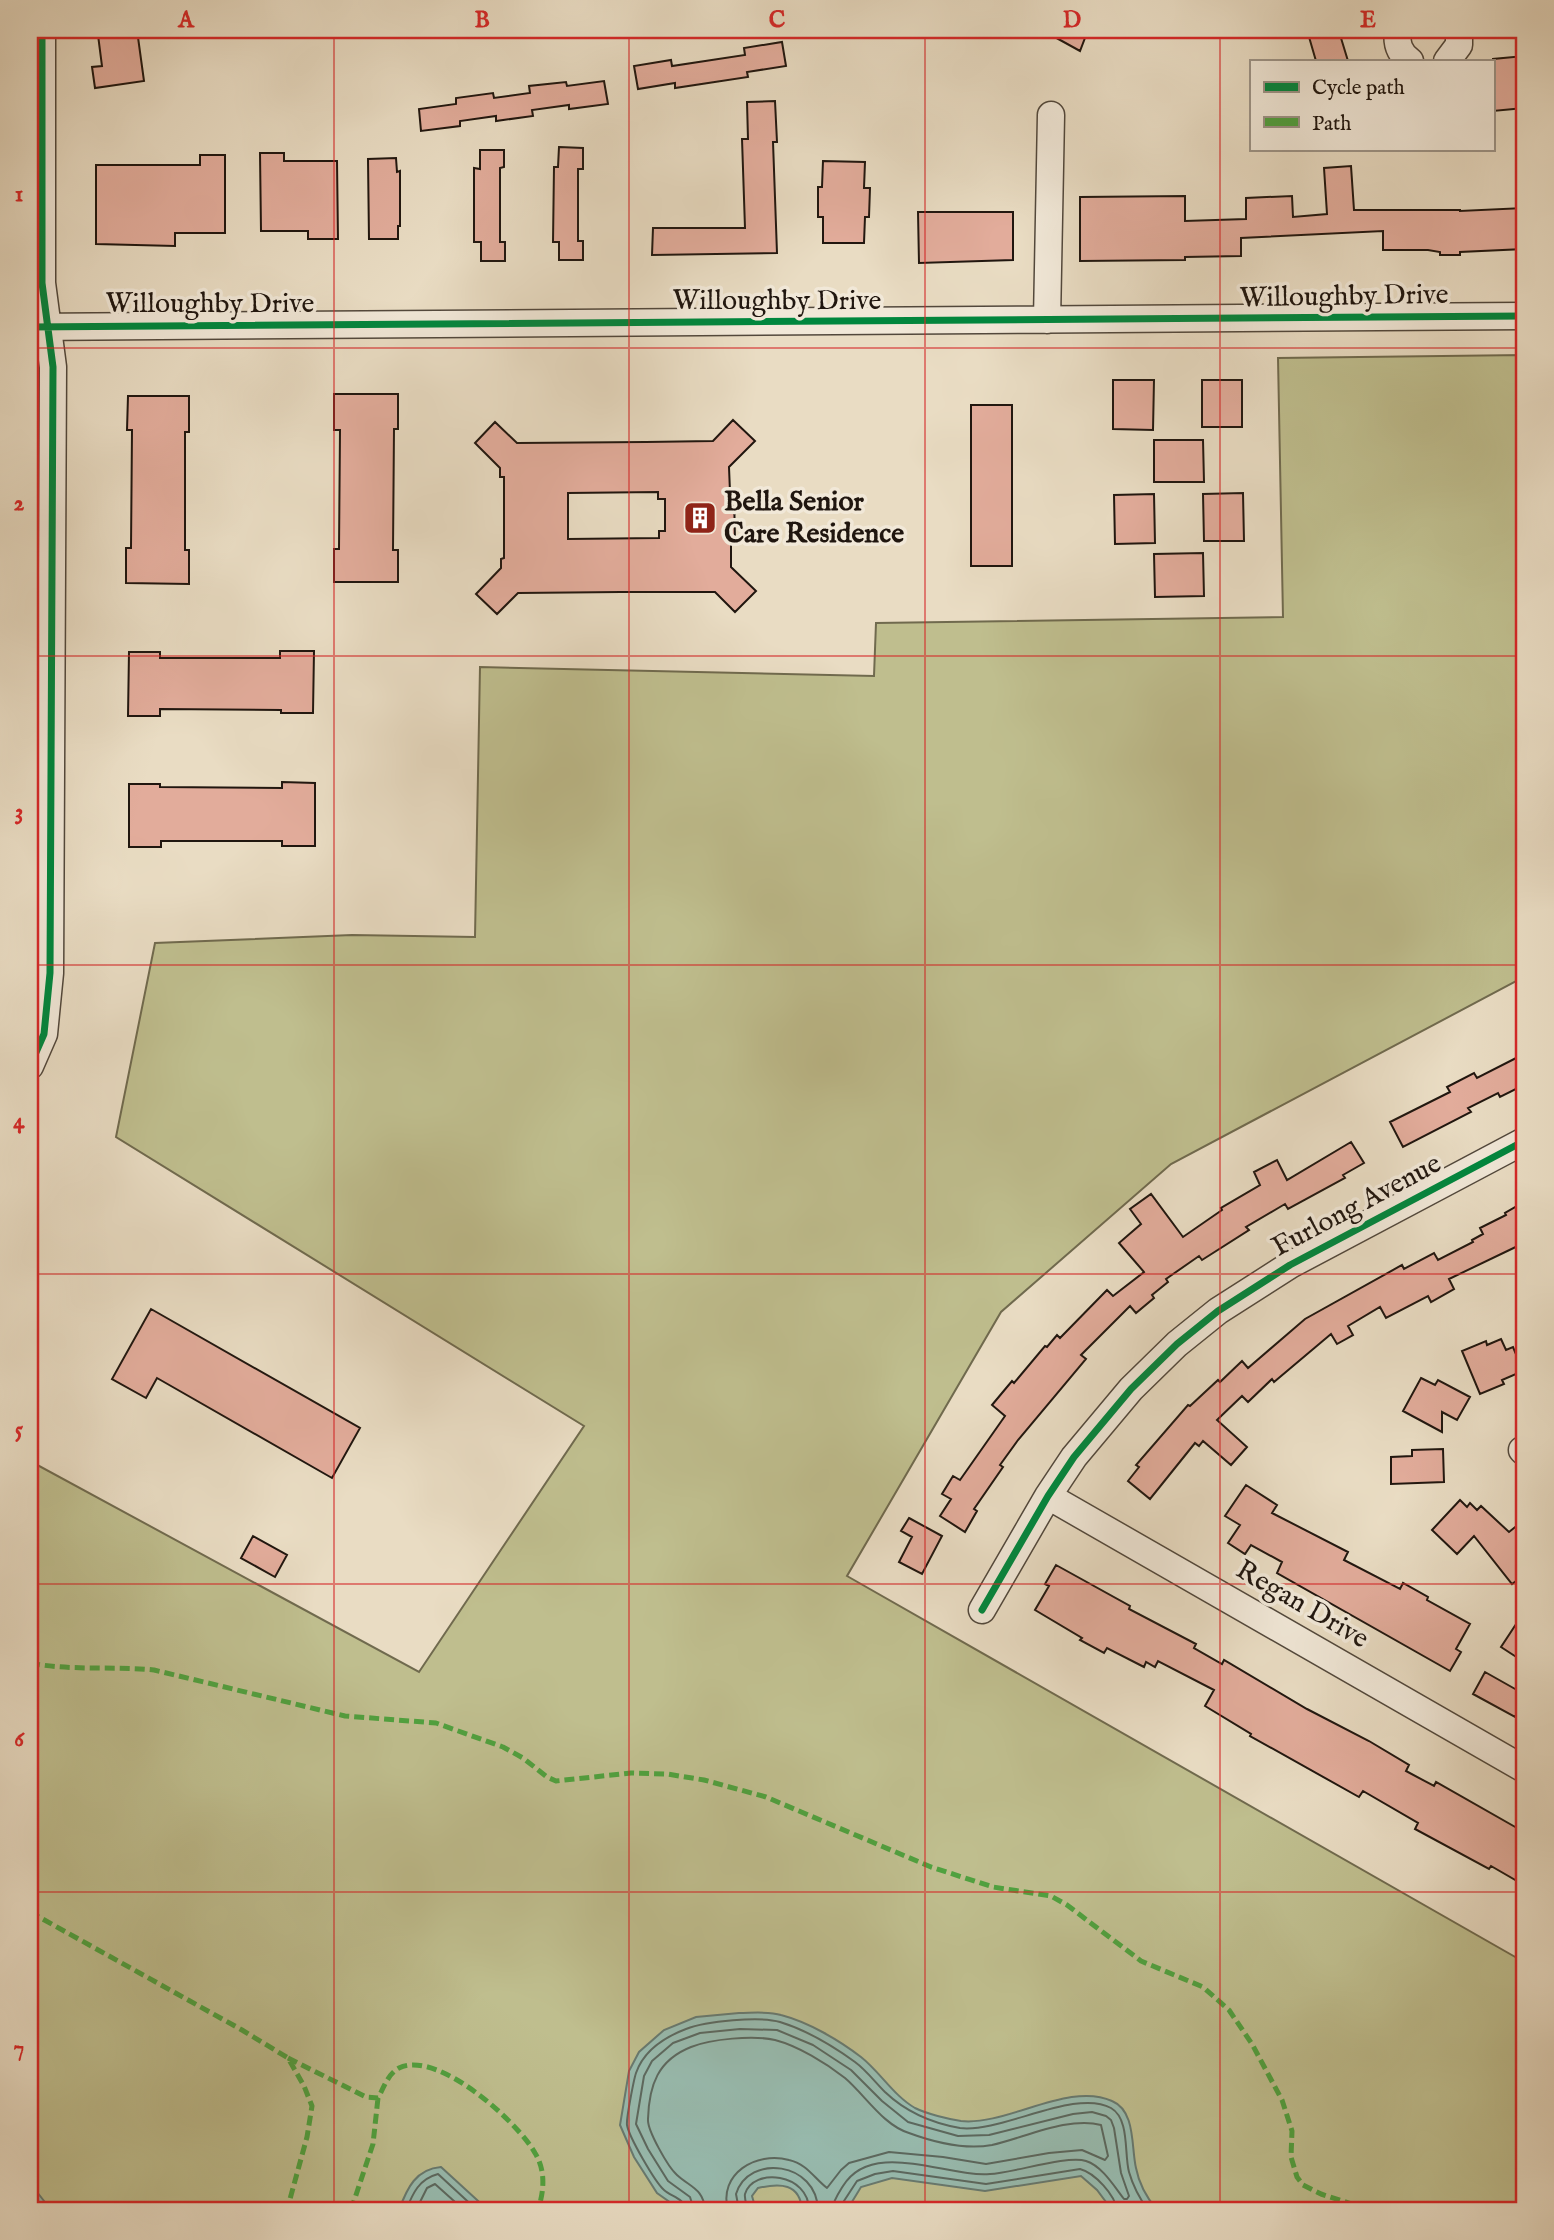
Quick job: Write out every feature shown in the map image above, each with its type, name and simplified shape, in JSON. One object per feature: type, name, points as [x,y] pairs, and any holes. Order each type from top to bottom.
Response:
[{"type":"street","points":[[30,1066],[44,1034],[48,1004],[40,856],[53,367],[39,327],[42,283],[42,30]]},
{"type":"street","points":[[1398,30],[1400,51],[1409,60]]},
{"type":"street","points":[[1448,60],[1459,45],[1460,30]]},
{"type":"street","points":[[1047,320],[1051,115]]},
{"type":"street","name":"Willoughby Drive","points":[[39,327],[1524,316]]},
{"type":"street","name":"Furlong Avenue","points":[[982,1610],[1048,1496],[1074,1457],[1131,1389],[1169,1351],[1219,1311],[1290,1265],[1524,1141]]},
{"type":"street","name":"Regan Drive","points":[[1048,1496],[1524,1769]]},
{"type":"shaded area","points":[[1524,355],[1524,977],[1171,1164],[1001,1312],[847,1576],[1524,1962],[1524,2210],[30,2210],[30,1461],[419,1672],[584,1426],[116,1137],[155,943],[352,935],[475,937],[480,667],[874,676],[876,623],[1283,617],[1278,358]]},
{"type":"water","points":[[739,2013],[776,2014],[812,2027],[861,2057],[907,2103],[944,2118],[979,2121],[1077,2096],[1095,2096],[1112,2101],[1120,2106],[1129,2121],[1139,2180],[1157,2210],[1112,2210],[1097,2190],[1081,2176],[985,2191],[892,2178],[861,2187],[847,2210],[802,2210],[793,2190],[774,2186],[758,2188],[752,2196],[756,2210],[681,2210],[657,2193],[634,2157],[620,2125],[629,2071],[639,2052],[664,2030],[696,2017]]},
{"type":"water","points":[[441,2167],[488,2210],[399,2210],[414,2181],[425,2171]]},
{"type":"water","points":[[30,2183],[51,2210],[30,2210]]},
{"type":"building","points":[[137,30],[144,81],[95,88],[92,67],[102,66],[98,35]]},
{"type":"building","points":[[1042,30],[1088,30],[1080,51]]},
{"type":"building","points":[[1307,30],[1343,30],[1341,38],[1348,60],[1316,60]]},
{"type":"building","points":[[782,42],[786,66],[747,72],[748,77],[675,88],[675,83],[638,89],[634,66],[671,60],[672,66],[745,55],[744,48]]},
{"type":"building","points":[[1524,56],[1524,108],[1494,111],[1493,59]]},
{"type":"building","points":[[604,81],[608,104],[532,110],[533,116],[496,121],[496,116],[460,121],[460,126],[421,131],[419,109],[456,104],[456,98],[493,93],[494,98],[530,93],[529,86],[566,82],[567,86]]},
{"type":"building","points":[[775,101],[777,142],[773,142],[777,253],[652,255],[653,228],[745,228],[742,139],[748,139],[747,102]]},
{"type":"building","points":[[559,147],[583,148],[583,169],[578,169],[578,241],[583,241],[583,260],[559,260],[559,242],[553,242],[554,167],[558,167]]},
{"type":"building","points":[[480,150],[504,150],[504,167],[500,168],[500,242],[505,242],[505,261],[481,261],[481,242],[474,242],[474,168],[480,169]]},
{"type":"building","points":[[260,153],[284,153],[284,161],[337,161],[338,239],[308,239],[308,231],[261,231]]},
{"type":"building","points":[[200,155],[225,155],[225,233],[175,233],[175,246],[96,244],[96,165],[200,165]]},
{"type":"building","points":[[396,158],[397,172],[400,171],[398,239],[369,239],[368,159]]},
{"type":"building","points":[[823,161],[865,162],[864,188],[870,188],[869,217],[865,217],[864,243],[823,243],[823,217],[818,217],[818,187],[822,187]]},
{"type":"building","points":[[1351,166],[1354,210],[1460,211],[1524,208],[1524,249],[1460,252],[1460,255],[1440,255],[1440,252],[1428,250],[1383,250],[1383,231],[1241,238],[1241,256],[1185,257],[1185,260],[1080,261],[1080,197],[1185,196],[1185,221],[1246,219],[1246,198],[1292,196],[1293,217],[1327,214],[1324,168]]},
{"type":"building","points":[[918,212],[1013,212],[1013,260],[919,263]]},
{"type":"building","points":[[1113,380],[1154,380],[1153,430],[1113,429]]},
{"type":"building","points":[[1202,380],[1242,380],[1242,427],[1202,427]]},
{"type":"building","points":[[334,394],[398,394],[398,429],[394,429],[393,550],[398,550],[398,582],[334,582],[334,549],[339,549],[340,430],[334,430]]},
{"type":"building","points":[[128,396],[189,396],[189,432],[185,432],[185,550],[189,550],[189,584],[126,583],[126,548],[131,548],[132,430],[127,430]]},
{"type":"building","points":[[971,405],[1012,405],[1012,566],[971,566]]},
{"type":"building","name":"Bella Senior Care Residence","points":[[733,420],[755,441],[729,467],[730,492],[734,492],[735,542],[731,542],[731,567],[756,591],[735,612],[715,592],[518,593],[497,614],[476,594],[501,568],[501,559],[504,558],[504,477],[500,477],[500,468],[475,443],[495,422],[517,443],[713,441]],"holes":[[[658,492],[658,499],[665,499],[665,531],[659,531],[659,538],[568,539],[568,493]]]},
{"type":"building","points":[[1154,440],[1203,440],[1204,482],[1154,482]]},
{"type":"building","points":[[1243,493],[1244,541],[1204,541],[1203,494]]},
{"type":"building","points":[[1154,494],[1155,543],[1115,544],[1114,495]]},
{"type":"building","points":[[1203,553],[1204,596],[1155,597],[1154,554]]},
{"type":"building","points":[[280,651],[314,651],[313,713],[281,713],[281,710],[160,709],[160,716],[128,716],[129,652],[160,652],[160,658],[280,658]]},
{"type":"building","points":[[282,782],[315,783],[315,846],[282,846],[282,841],[161,841],[161,847],[129,847],[129,784],[160,784],[160,787],[282,788]]},
{"type":"building","points":[[1524,1054],[1524,1081],[1519,1083],[1520,1087],[1500,1097],[1498,1093],[1468,1108],[1471,1112],[1403,1147],[1390,1122],[1450,1092],[1447,1087],[1474,1073],[1477,1078]]},
{"type":"building","points":[[1351,1142],[1364,1163],[1343,1175],[1345,1178],[1288,1209],[1285,1204],[1246,1227],[1249,1230],[1202,1260],[1199,1256],[1166,1279],[1168,1282],[1152,1295],[1154,1298],[1136,1313],[1130,1306],[1081,1355],[1086,1359],[1000,1465],[1003,1467],[974,1509],[977,1511],[965,1532],[940,1516],[951,1499],[942,1494],[953,1476],[960,1480],[1005,1416],[992,1405],[1012,1381],[1014,1383],[1045,1346],[1057,1335],[1060,1338],[1107,1290],[1113,1296],[1144,1272],[1119,1243],[1141,1224],[1130,1209],[1151,1194],[1183,1237],[1222,1210],[1221,1208],[1260,1185],[1254,1172],[1277,1160],[1287,1180]]},
{"type":"building","points":[[1524,1202],[1524,1243],[1449,1279],[1454,1289],[1431,1302],[1428,1296],[1386,1318],[1380,1307],[1348,1326],[1353,1335],[1337,1344],[1331,1334],[1274,1382],[1272,1379],[1248,1402],[1242,1396],[1217,1420],[1247,1447],[1231,1465],[1203,1441],[1199,1446],[1195,1443],[1150,1499],[1128,1481],[1139,1467],[1136,1465],[1188,1405],[1218,1380],[1220,1382],[1242,1361],[1248,1368],[1305,1319],[1402,1265],[1404,1269],[1434,1253],[1438,1260],[1473,1242],[1472,1240],[1483,1234],[1480,1228]]},
{"type":"building","points":[[151,1309],[360,1428],[332,1478],[157,1378],[146,1398],[112,1379]]},
{"type":"building","points":[[1501,1339],[1506,1350],[1513,1347],[1523,1371],[1502,1380],[1504,1384],[1480,1394],[1462,1351],[1486,1341],[1487,1345]]},
{"type":"building","points":[[1421,1378],[1435,1385],[1438,1380],[1470,1397],[1457,1420],[1442,1412],[1442,1432],[1403,1411]]},
{"type":"building","points":[[1443,1449],[1444,1482],[1391,1484],[1391,1457],[1412,1456],[1412,1450]]},
{"type":"building","points":[[1246,1485],[1277,1505],[1272,1513],[1348,1552],[1344,1560],[1400,1589],[1403,1583],[1470,1624],[1456,1649],[1461,1652],[1450,1671],[1277,1573],[1282,1562],[1251,1545],[1245,1554],[1228,1543],[1240,1525],[1225,1516]]},
{"type":"building","points":[[1460,1500],[1467,1507],[1470,1503],[1477,1510],[1481,1506],[1509,1532],[1524,1520],[1524,1575],[1512,1584],[1474,1536],[1457,1554],[1432,1530]]},
{"type":"building","points":[[909,1518],[942,1536],[922,1574],[899,1562],[912,1537],[901,1531]]},
{"type":"building","points":[[253,1536],[287,1555],[275,1577],[241,1558]]},
{"type":"building","points":[[1056,1565],[1130,1606],[1129,1609],[1196,1644],[1194,1648],[1222,1664],[1224,1660],[1307,1709],[1369,1741],[1409,1765],[1406,1771],[1434,1786],[1436,1782],[1524,1832],[1524,1885],[1415,1829],[1418,1823],[1363,1791],[1359,1797],[1250,1736],[1251,1734],[1205,1706],[1214,1690],[1158,1661],[1155,1667],[1146,1662],[1144,1667],[1107,1648],[1104,1653],[1035,1610],[1049,1586],[1045,1584]]},
{"type":"building","points":[[1524,1612],[1524,1662],[1501,1647]]},
{"type":"building","points":[[1485,1672],[1524,1694],[1524,1700],[1515,1717],[1473,1694]]},
{"type":"marked path","points":[[30,1663],[61,1667],[154,1670],[345,1716],[436,1723],[503,1747],[556,1781],[631,1773],[667,1774],[704,1780],[766,1797],[931,1867],[993,1887],[1051,1896],[1141,1961],[1203,1987],[1229,2010],[1252,2044],[1282,2100],[1292,2131],[1291,2157],[1297,2177],[1303,2185],[1321,2194],[1370,2210]]},
{"type":"marked path","points":[[30,1912],[288,2058],[312,2106],[307,2137],[287,2210]]},
{"type":"marked path","points":[[288,2058],[366,2097],[378,2098],[389,2077],[399,2068],[415,2065],[434,2069],[454,2078],[495,2107],[535,2153],[543,2181],[538,2210]]},
{"type":"marked path","points":[[351,2210],[373,2144],[378,2098]]},
{"type":"cycle path","points":[[30,1066],[44,1034],[50,973],[53,367],[42,283],[42,30]]},
{"type":"cycle path","points":[[30,327],[1524,316]]},
{"type":"cycle path","points":[[982,1610],[1048,1496],[1074,1457],[1131,1389],[1177,1344],[1218,1311],[1290,1265],[1524,1141]]},
{"type":"place","name":"Bella Senior Care Residence","points":[[700,518]]}]
